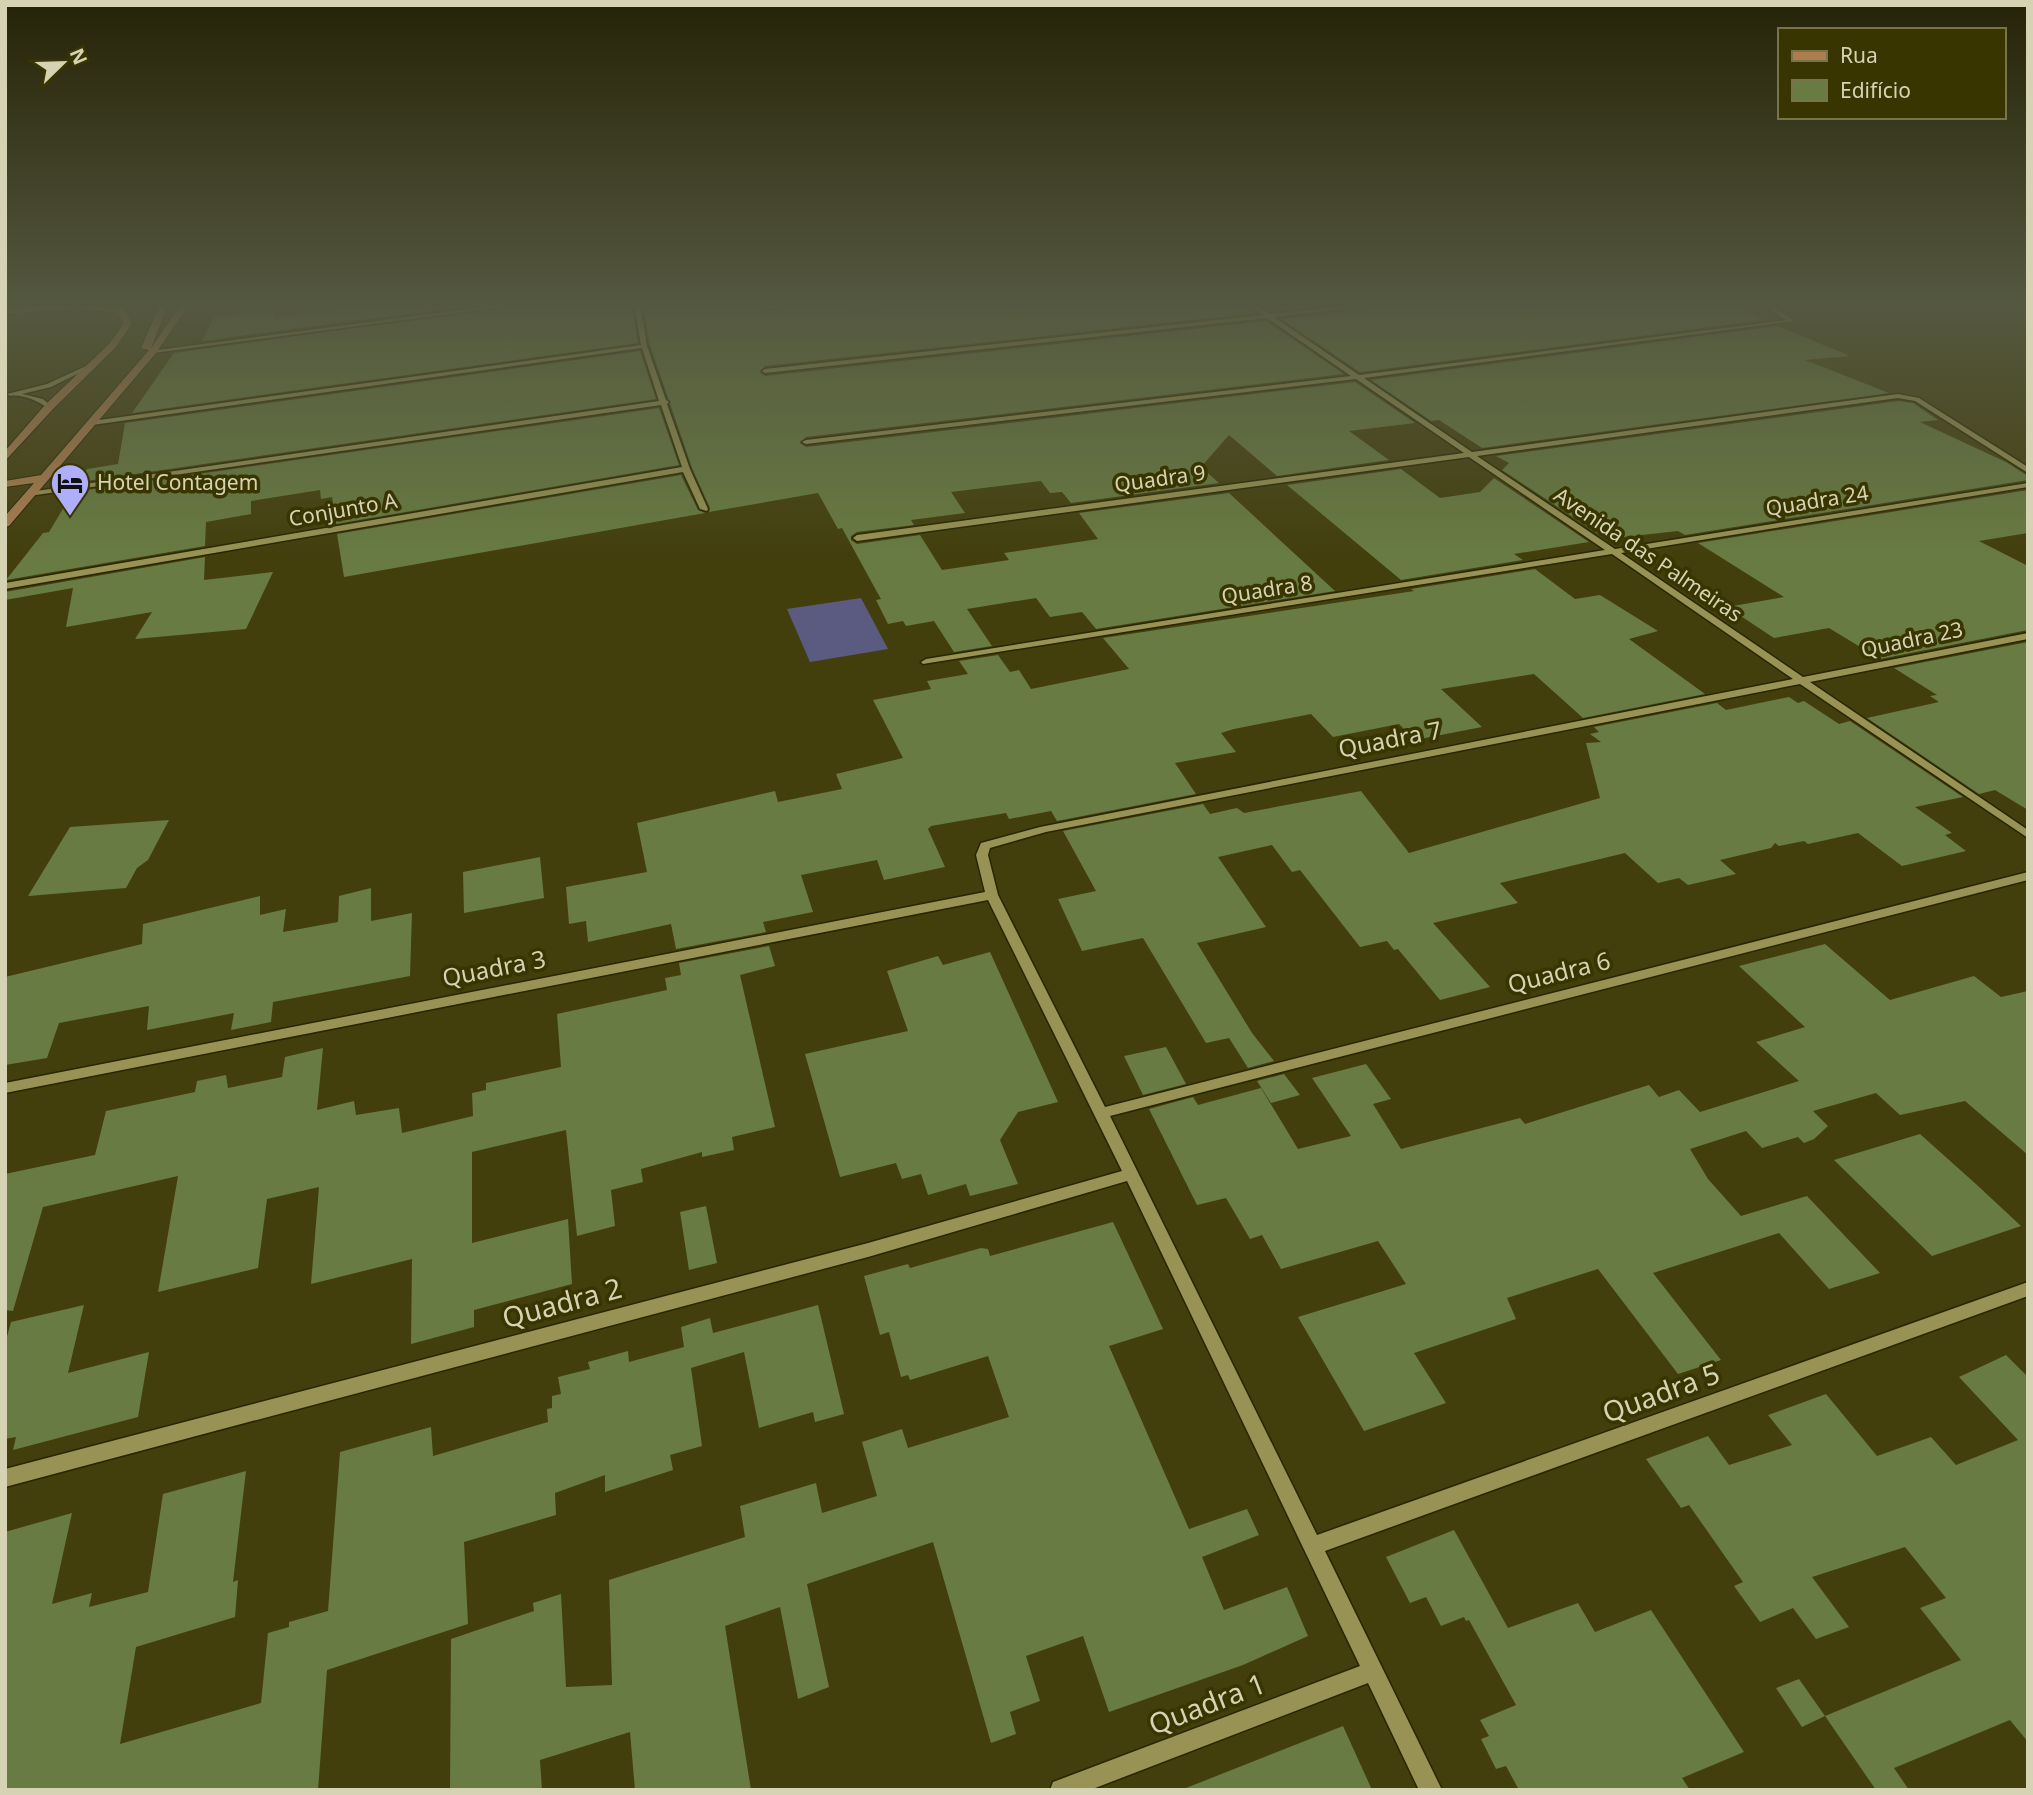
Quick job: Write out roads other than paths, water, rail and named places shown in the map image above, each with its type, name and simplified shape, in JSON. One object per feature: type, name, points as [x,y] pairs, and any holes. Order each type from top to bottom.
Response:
[{"type":"main road","points":[[5,458],[69,387]]},
{"type":"main road","points":[[5,524],[121,387]]},
{"type":"main road","points":[[5,484],[42,478]]},
{"type":"main road","points":[[5,498],[29,494]]},
{"type":"street","points":[[8,394],[45,387]]},
{"type":"street","points":[[92,423],[352,387]]},
{"type":"street","points":[[660,387],[686,470],[704,509]]},
{"type":"street","points":[[806,442],[1273,387]]},
{"type":"street","name":"Avenida das Palmeiras","points":[[1370,387],[2028,835]]},
{"type":"street","points":[[8,394],[31,397],[49,407]]},
{"type":"street","name":"Quadra 9","points":[[857,538],[1898,396],[1917,399],[2028,471]]},
{"type":"street","points":[[29,494],[666,402]]},
{"type":"street","name":"Conjunto A","points":[[5,586],[686,470]]},
{"type":"street","name":"Quadra 24","points":[[1613,552],[2028,485]]},
{"type":"street","name":"Quadra 8","points":[[926,662],[1613,552]]},
{"type":"street","name":"Quadra 23","points":[[1805,682],[2028,636]]},
{"type":"street","name":"Quadra 7","points":[[992,895],[982,855],[985,846],[1044,828],[1805,682]]},
{"type":"street","name":"Quadra 6","points":[[1101,1113],[2028,876]]},
{"type":"street","points":[[992,895],[1431,1790]]},
{"type":"street","name":"Quadra 3","points":[[5,1088],[992,895]]},
{"type":"street","name":"Quadra 2","points":[[5,1478],[868,1250],[1131,1174]]},
{"type":"street","name":"Quadra 5","points":[[1312,1546],[2028,1289]]},
{"type":"street","name":"Quadra 1","points":[[1061,1790],[1373,1671]]},
{"type":"place","name":"Hotel Contagem","points":[[70,517]]}]
